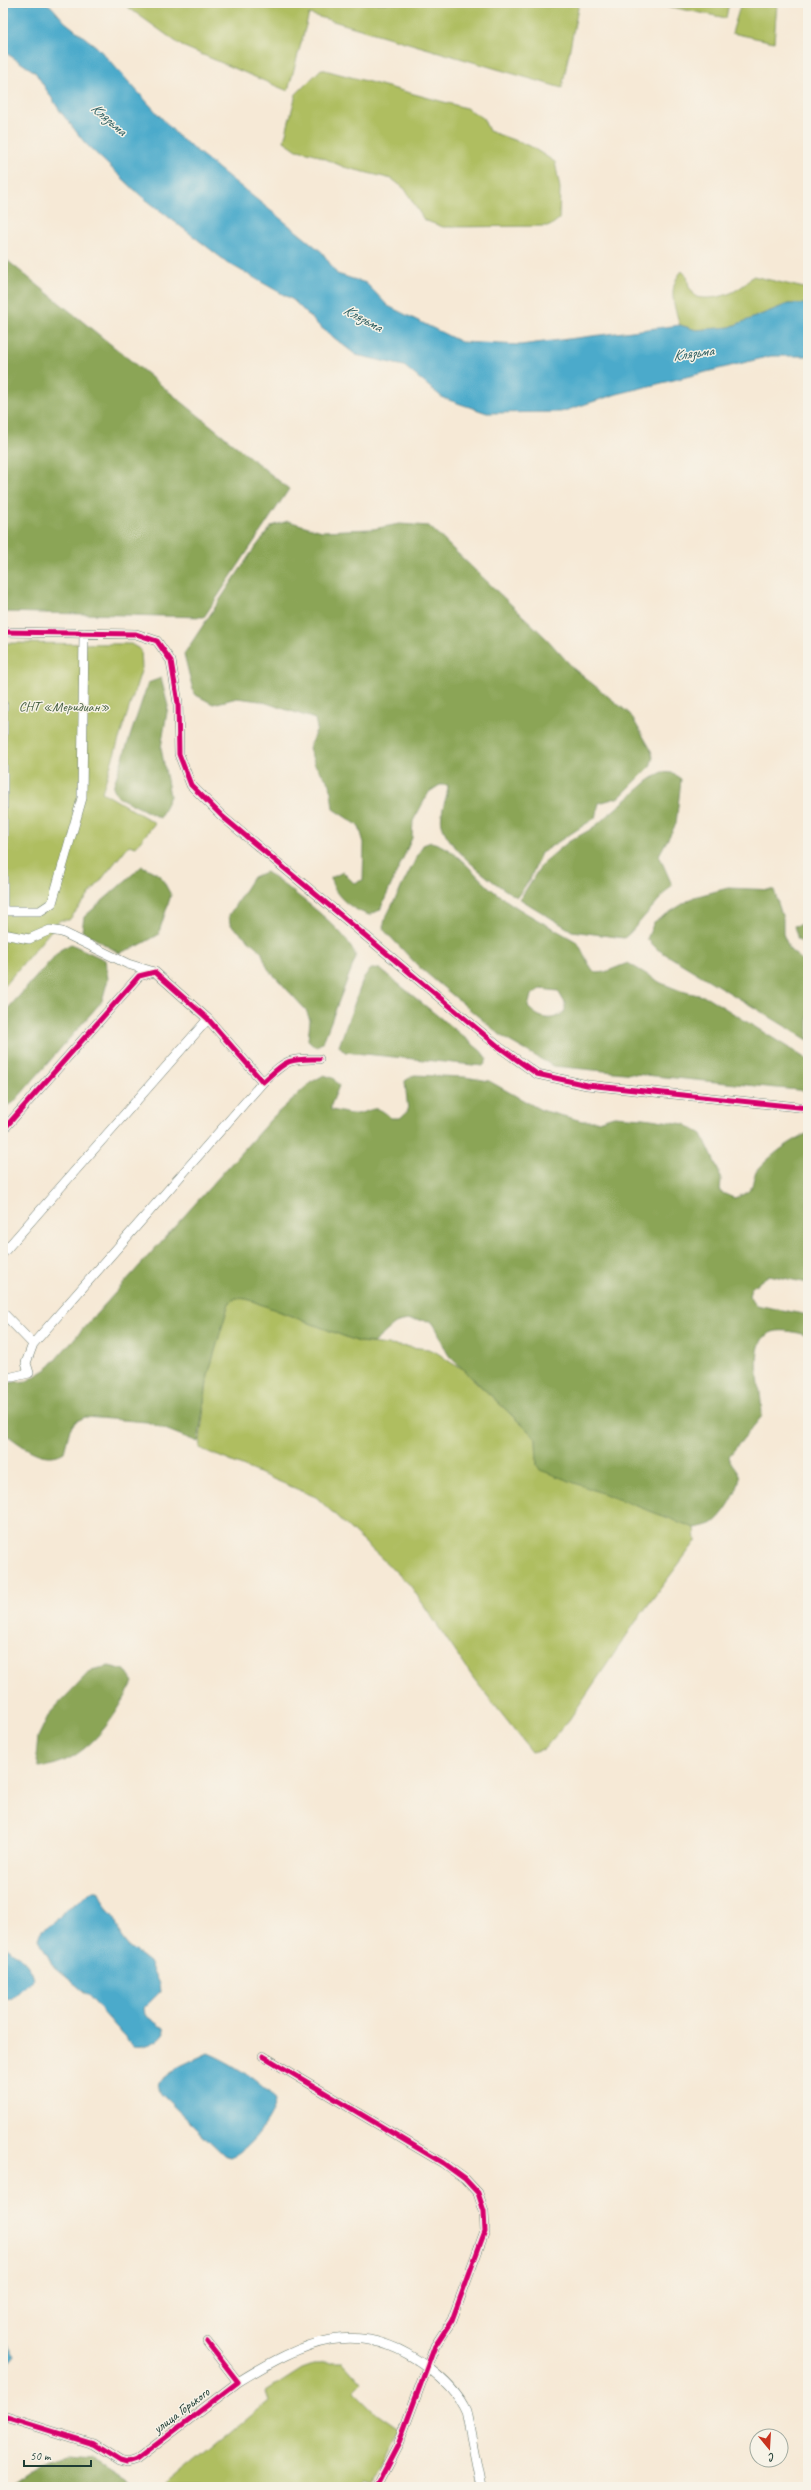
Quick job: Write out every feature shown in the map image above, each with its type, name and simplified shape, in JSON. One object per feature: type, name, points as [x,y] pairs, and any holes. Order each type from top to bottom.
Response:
[{"type":"street","points":[[3,632],[136,634],[157,641],[171,661],[178,703],[179,754],[190,785],[223,817],[470,1022],[537,1074],[587,1084],[808,1108]]},
{"type":"street","points":[[3,705],[3,911],[40,911],[52,903],[80,811],[84,777],[84,633]]},
{"type":"street","points":[[3,934],[29,939],[50,930],[62,932],[128,964],[155,972],[208,1019],[263,1082]]},
{"type":"street","points":[[3,1130],[140,976],[155,972]]},
{"type":"street","points":[[3,1253],[208,1019]]},
{"type":"street","points":[[3,1377],[12,1378],[29,1373],[26,1363],[33,1344],[263,1082],[286,1061],[299,1058],[319,1059]]},
{"type":"street","points":[[3,1313],[33,1344]]},
{"type":"street","points":[[263,2056],[443,2163],[466,2179],[478,2193],[484,2211],[485,2231],[452,2320],[435,2346],[398,2445],[376,2487]]},
{"type":"street","points":[[207,2342],[238,2382],[290,2353],[319,2341],[342,2337],[371,2339],[409,2353],[453,2391],[464,2405],[481,2487]]},
{"type":"street","name":"улица Горького","points":[[3,2416],[92,2444],[120,2461],[127,2463],[136,2460],[238,2382]]},
{"type":"green space","points":[[122,3],[579,3],[562,88],[309,14],[288,91],[182,46]]},
{"type":"green space","points":[[651,3],[729,3],[726,18]]},
{"type":"green space","points":[[741,3],[777,3],[774,42],[732,33]]},
{"type":"green space","points":[[321,69],[466,108],[483,118],[489,131],[530,146],[555,162],[560,188],[559,219],[550,226],[443,227],[424,220],[405,189],[392,179],[344,167],[312,153],[297,150],[284,141],[296,94]]},
{"type":"green space","points":[[3,257],[289,489],[204,617],[3,612]]},
{"type":"green space","points":[[682,271],[687,276],[689,287],[696,297],[720,297],[741,287],[753,276],[808,289],[808,304],[788,304],[730,327],[696,330],[680,325],[674,304],[673,291],[677,277]]},
{"type":"green space","points":[[288,521],[322,531],[373,529],[399,524],[429,526],[547,639],[574,669],[630,714],[650,748],[653,757],[650,767],[620,797],[599,803],[595,818],[541,853],[530,879],[517,897],[508,892],[474,866],[453,845],[446,835],[441,820],[448,785],[440,785],[429,792],[413,821],[412,838],[380,910],[369,915],[350,906],[336,891],[331,878],[343,872],[354,883],[363,880],[364,843],[359,826],[333,809],[330,784],[315,765],[309,748],[317,728],[315,719],[260,701],[237,698],[213,704],[194,694],[184,654],[251,553],[272,526]]},
{"type":"green space","name":"СНТ «Меридиан»","points":[[3,643],[131,644],[141,650],[142,668],[102,792],[155,823],[136,847],[129,845],[69,920],[60,920],[3,987]]},
{"type":"green space","points":[[161,678],[168,706],[161,748],[170,796],[160,818],[118,797],[113,787],[148,683]]},
{"type":"green space","points":[[662,772],[672,773],[681,779],[676,824],[659,855],[672,885],[629,934],[624,938],[572,931],[520,899],[542,864],[568,842],[593,828],[648,781]]},
{"type":"green space","points":[[431,842],[449,850],[488,886],[505,899],[577,942],[596,973],[605,972],[628,963],[661,983],[681,991],[707,997],[808,1060],[808,1091],[553,1066],[504,1038],[419,967],[383,929],[385,919],[423,845]],"holes":[[[541,989],[558,991],[565,1003],[565,1011],[560,1015],[550,1018],[541,1017],[528,1007],[531,995]]]},
{"type":"green space","points":[[142,866],[160,875],[171,895],[158,935],[138,946],[119,953],[82,931],[84,917]]},
{"type":"green space","points":[[266,872],[303,899],[342,934],[351,946],[356,957],[323,1042],[316,1047],[308,1040],[310,1020],[306,1010],[268,969],[261,951],[230,924],[229,915],[253,877]]},
{"type":"green space","points":[[728,888],[774,890],[783,919],[783,934],[790,950],[808,965],[808,1040],[657,949],[647,939],[654,922],[694,897]]},
{"type":"green space","points":[[808,923],[808,946],[798,940],[794,926]]},
{"type":"green space","points":[[71,944],[105,960],[108,979],[102,1001],[13,1103],[3,1107],[3,1014],[60,950]]},
{"type":"green space","points":[[371,969],[380,969],[481,1051],[487,1059],[483,1066],[345,1052],[339,1046],[364,977]]},
{"type":"green space","points":[[324,1075],[333,1078],[339,1086],[331,1105],[331,1110],[351,1114],[378,1109],[386,1113],[391,1118],[400,1118],[408,1111],[405,1081],[414,1075],[465,1077],[489,1081],[541,1110],[582,1121],[598,1121],[614,1116],[644,1118],[684,1124],[702,1134],[718,1169],[721,1179],[720,1192],[734,1198],[748,1192],[751,1188],[756,1172],[771,1157],[788,1144],[808,1133],[808,1283],[769,1275],[751,1288],[749,1296],[756,1305],[808,1315],[808,1336],[786,1331],[771,1333],[762,1340],[758,1352],[757,1366],[762,1416],[729,1456],[739,1475],[739,1480],[730,1502],[715,1521],[709,1525],[695,1528],[540,1470],[537,1465],[536,1438],[450,1357],[431,1321],[404,1321],[393,1326],[373,1343],[359,1342],[247,1299],[236,1298],[229,1303],[208,1375],[198,1442],[147,1422],[85,1417],[75,1422],[70,1429],[64,1452],[48,1456],[40,1455],[24,1447],[3,1432],[3,1383],[27,1381],[47,1369],[272,1118],[310,1083]]},
{"type":"green space","points":[[236,1298],[247,1299],[359,1342],[429,1349],[441,1355],[460,1367],[536,1438],[537,1465],[695,1528],[696,1541],[639,1617],[569,1720],[544,1749],[532,1752],[474,1679],[410,1585],[316,1497],[199,1448],[208,1375],[229,1303]]},
{"type":"green space","points":[[109,1666],[125,1670],[133,1682],[117,1711],[96,1738],[84,1749],[70,1758],[55,1764],[39,1767],[36,1757],[38,1737],[49,1714],[91,1670]]},
{"type":"green space","points":[[322,2362],[343,2362],[362,2383],[354,2391],[377,2414],[400,2430],[386,2460],[371,2480],[364,2478],[356,2487],[164,2487],[269,2401],[266,2392],[302,2369]]},
{"type":"green space","points":[[68,2456],[93,2458],[133,2483],[134,2487],[10,2487],[45,2463]]},
{"type":"water","name":"Клязьма","points":[[3,3],[46,3],[51,6],[65,22],[97,47],[178,136],[322,252],[337,274],[366,283],[388,306],[461,342],[520,345],[680,325],[696,330],[730,327],[788,304],[808,304],[808,356],[771,356],[617,394],[561,412],[487,413],[443,398],[404,366],[356,355],[319,326],[293,300],[228,263],[140,195],[85,143],[60,111],[35,72],[3,51]]},
{"type":"water","points":[[90,1891],[98,1891],[108,1911],[115,1919],[121,1937],[128,1946],[149,1962],[159,1984],[160,1992],[144,2008],[145,2015],[163,2028],[164,2033],[162,2037],[155,2042],[141,2046],[133,2046],[88,1995],[53,1966],[39,1939],[42,1930],[55,1922],[65,1910],[81,1900]]},
{"type":"water","points":[[3,1945],[26,1963],[34,1978],[11,1999],[3,2000]]},
{"type":"water","points":[[208,2053],[245,2073],[263,2087],[275,2101],[270,2116],[259,2133],[245,2148],[231,2157],[224,2155],[161,2094],[158,2088],[159,2082],[180,2066]]},
{"type":"water","points":[[3,2339],[15,2356],[3,2370]]},
{"type":"cycle path","points":[[3,632],[136,634],[157,641],[171,661],[178,703],[179,754],[191,785],[223,817],[499,1047],[537,1074],[587,1085],[808,1108]]},
{"type":"cycle path","points":[[3,1130],[139,976],[155,972],[208,1019],[263,1082],[277,1069],[288,1062],[300,1059],[319,1059]]},
{"type":"cycle path","points":[[263,2056],[443,2163],[465,2179],[478,2193],[484,2211],[485,2231],[452,2320],[435,2346],[398,2445],[376,2487]]},
{"type":"cycle path","points":[[3,2416],[93,2444],[120,2461],[127,2463],[136,2460],[238,2382],[207,2342]]}]
